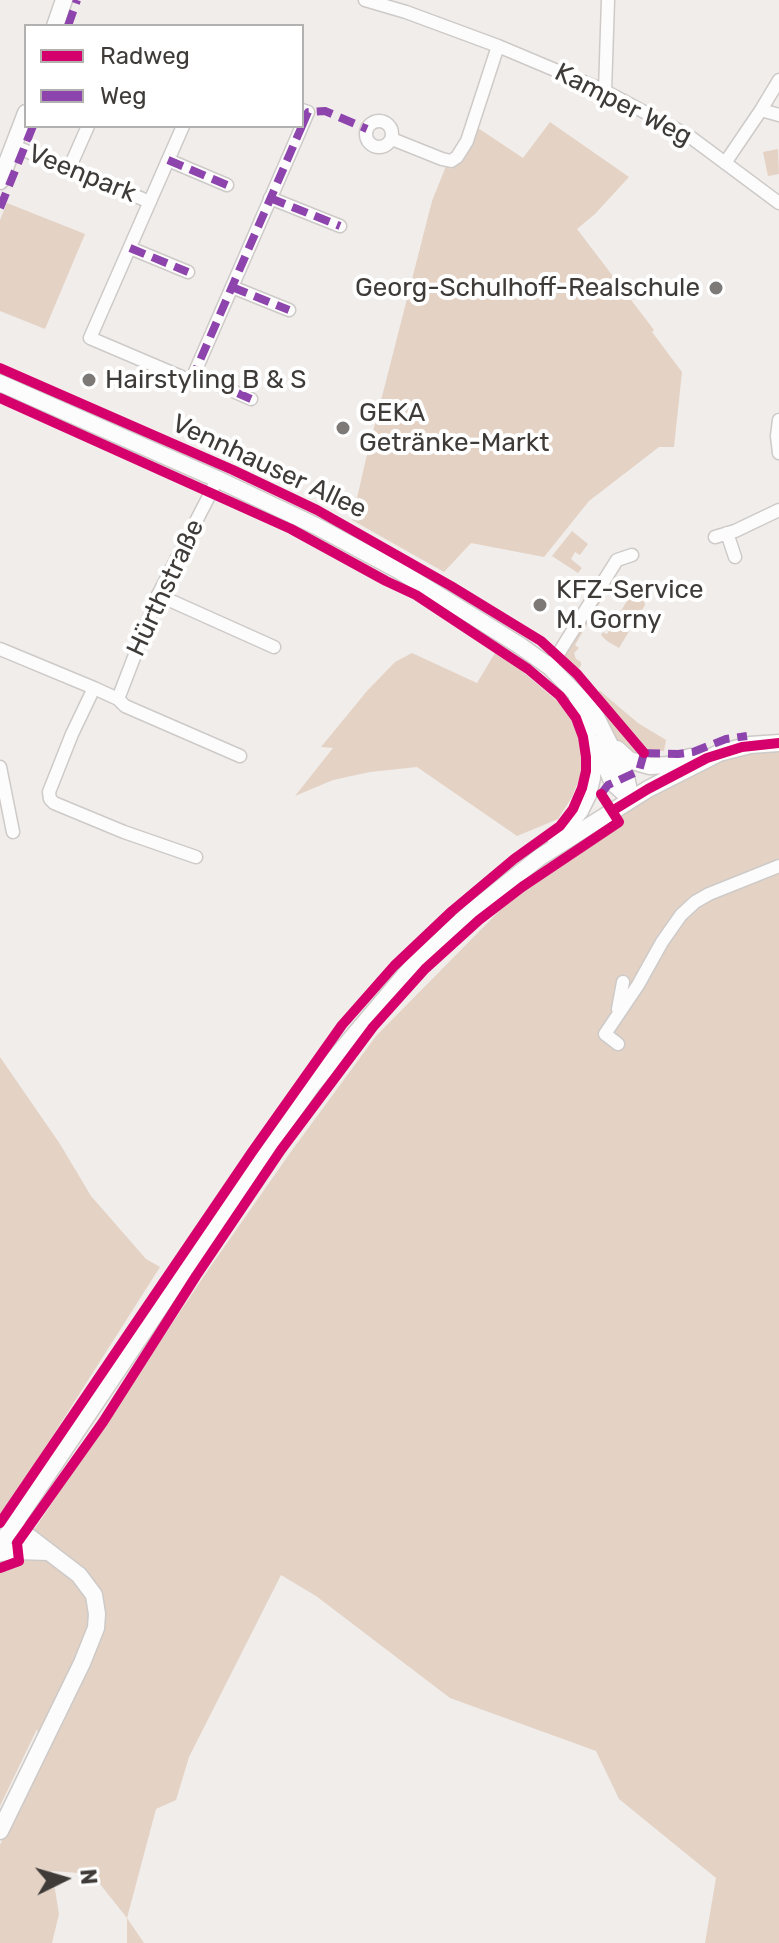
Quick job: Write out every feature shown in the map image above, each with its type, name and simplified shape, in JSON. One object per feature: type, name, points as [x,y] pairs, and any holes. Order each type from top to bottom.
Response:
[{"type":"main road","points":[[56,24],[64,0]]},
{"type":"main road","points":[[0,181],[24,118]]},
{"type":"main road","name":"Vennhauser Allee","points":[[0,383],[316,526],[398,570],[511,640],[550,667],[593,711],[626,777],[631,799]]},
{"type":"main road","name":"Vennhauser Allee","points":[[540,857],[574,819],[588,795],[592,778],[593,754],[576,695]]},
{"type":"main road","name":"Vennhauser Allee","points":[[576,695],[613,783],[631,799]]},
{"type":"main road","points":[[606,736],[629,760],[641,765],[658,767],[695,755],[707,758]]},
{"type":"main road","points":[[0,1545],[313,1084],[416,962],[472,911],[540,857],[631,799],[707,758],[742,747],[779,743]]},
{"type":"main road","points":[[0,1831],[96,1628],[96,1602],[90,1588],[79,1575],[15,1526]]},
{"type":"main road","points":[[0,1553],[48,1552]]},
{"type":"street","name":"Kamper Weg","points":[[365,0],[498,46],[605,91],[681,131],[779,203]]},
{"type":"street","points":[[605,91],[608,0]]},
{"type":"street","points":[[392,139],[442,159],[451,161],[457,157],[467,141],[498,46]]},
{"type":"street","points":[[725,163],[779,80]]},
{"type":"street","points":[[761,110],[779,115]]},
{"type":"street","points":[[69,169],[87,128]]},
{"type":"street","name":"Veenpark","points":[[182,128],[90,338],[191,381],[194,374],[251,399]]},
{"type":"street","points":[[194,374],[301,128]]},
{"type":"street","name":"Veenpark","points":[[14,146],[150,202]]},
{"type":"street","name":"Veenpark","points":[[168,160],[227,185]]},
{"type":"street","points":[[270,198],[340,226]]},
{"type":"street","name":"Veenpark","points":[[130,248],[188,272]]},
{"type":"street","points":[[232,287],[289,310]]},
{"type":"street","points":[[779,420],[779,453]]},
{"type":"street","name":"Hürthstraße","points":[[118,699],[158,595],[217,479]]},
{"type":"street","points":[[735,557],[721,535],[779,510]]},
{"type":"street","points":[[550,667],[617,560],[632,555]]},
{"type":"street","points":[[158,595],[274,647]]},
{"type":"street","points":[[0,649],[94,688],[118,699],[125,706],[240,756]]},
{"type":"street","points":[[94,688],[49,792],[50,799],[124,832],[196,857]]},
{"type":"street","points":[[0,767],[13,832]]},
{"type":"street","points":[[618,1044],[605,1034],[671,928],[688,908],[709,894],[779,866]]},
{"type":"street","points":[[616,1016],[623,982]]},
{"type":"shaded area","points":[[550,122],[629,177],[577,229],[682,372],[674,447],[659,447],[589,501],[544,557],[471,543],[444,572],[352,520],[365,463],[432,201],[446,166],[450,169],[458,165],[478,128],[523,158]]},
{"type":"shaded area","points":[[778,149],[779,174],[768,176],[763,152]]},
{"type":"shaded area","points":[[7,203],[85,234],[45,329],[0,311],[0,220]]},
{"type":"shaded area","points":[[572,531],[588,544],[580,555],[575,552],[571,559],[582,568],[578,573],[552,556]]},
{"type":"shaded area","points":[[606,582],[611,584],[575,645],[579,648],[574,653],[576,659],[581,662],[581,666],[576,668],[564,657],[566,651]]},
{"type":"shaded area","points":[[633,591],[644,600],[645,605],[619,648],[601,635],[603,632],[607,634]]},
{"type":"shaded area","points":[[412,653],[477,683],[495,653],[517,667],[562,705],[575,726],[582,752],[581,775],[558,819],[517,836],[417,767],[333,780],[295,796],[333,748],[321,747],[395,662]]},
{"type":"shaded area","points":[[599,690],[638,723],[666,740],[664,751],[642,748],[599,696]]},
{"type":"shaded area","points":[[591,695],[637,749],[640,757],[618,747]]},
{"type":"shaded area","points":[[779,748],[779,1943],[705,1943],[716,1878],[619,1799],[596,1751],[450,1698],[316,1596],[281,1575],[189,1757],[176,1800],[156,1809],[127,1918],[92,1874],[52,1871],[59,1914],[52,1943],[0,1943],[0,1845],[42,1753],[37,1729],[0,1806],[0,1573],[36,1527],[290,1153],[376,1036],[519,891],[623,823],[619,816],[718,761],[736,754]]},
{"type":"shaded area","points":[[0,1057],[60,1144],[91,1196],[146,1259],[160,1267],[0,1519]]},
{"type":"shaded area","points":[[127,1918],[144,1943],[127,1943]]},
{"type":"marked path","points":[[69,24],[77,0]]},
{"type":"marked path","points":[[304,121],[308,112],[325,111],[367,129]]},
{"type":"marked path","points":[[0,208],[32,128]]},
{"type":"marked path","points":[[191,381],[301,128]]},
{"type":"marked path","points":[[168,160],[227,185]]},
{"type":"marked path","points":[[270,198],[340,226]]},
{"type":"marked path","points":[[130,248],[188,272]]},
{"type":"marked path","points":[[232,287],[289,310]]},
{"type":"marked path","points":[[194,374],[251,399]]},
{"type":"marked path","points":[[644,753],[693,752],[726,739],[747,736]]},
{"type":"marked path","points":[[601,794],[608,785],[639,771],[644,753]]},
{"type":"cycle path","points":[[0,368],[317,510],[451,586],[541,641],[577,674],[644,753]]},
{"type":"cycle path","points":[[0,398],[291,529],[416,595],[528,669],[560,696],[576,718],[586,757],[582,788],[573,809],[560,826],[514,859],[452,911],[394,966],[342,1025],[0,1523]]},
{"type":"cycle path","points":[[612,811],[707,758],[742,747],[779,743]]},
{"type":"cycle path","points":[[0,1568],[19,1561],[17,1543],[103,1422],[281,1150],[373,1027],[425,969],[479,920],[619,822],[601,794]]},
{"type":"place","name":"Georg-Schulhoff-Realschule","points":[[716,288]]},
{"type":"place","name":"Hairstyling B & S","points":[[89,380]]},
{"type":"place","name":"GEKA Getränke-Markt","points":[[343,428]]},
{"type":"place","name":"KFZ-Service M. Gorny","points":[[540,605]]}]
